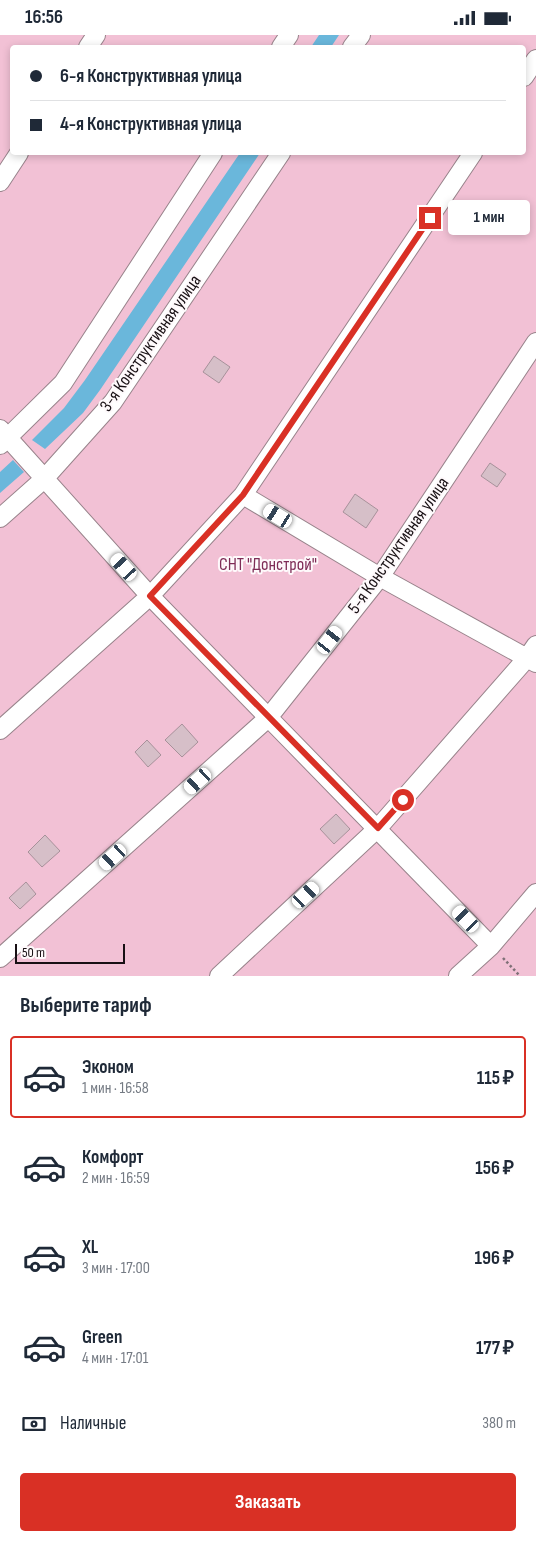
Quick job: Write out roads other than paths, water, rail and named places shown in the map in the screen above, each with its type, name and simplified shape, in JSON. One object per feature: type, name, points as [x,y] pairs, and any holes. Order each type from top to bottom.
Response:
[{"type":"street","points":[[526,74],[536,59]]},
{"type":"street","points":[[0,182],[18,155]]},
{"type":"street","points":[[212,155],[63,383],[3,437],[44,479],[150,596],[491,946]]},
{"type":"street","name":"3-я Конструктивная улица","points":[[0,518],[44,479],[112,402],[280,155]]},
{"type":"street","points":[[0,730],[150,596],[243,495],[472,155]]},
{"type":"street","name":"5-я Конструктивная улица","points":[[0,958],[268,718],[380,577],[536,342]]},
{"type":"street","points":[[219,976],[378,828],[533,656],[380,577],[243,495]]},
{"type":"street","points":[[458,976],[491,946],[536,893]]},
{"type":"water","points":[[319,35],[339,35],[332,45],[312,45]]},
{"type":"water","points":[[239,155],[259,155],[83,413],[45,449],[32,440],[64,408]]},
{"type":"water","points":[[13,460],[24,472],[0,493],[0,472]]},
{"type":"park label","name":"СНТ \"Донстрой\"","points":[[268,564]]}]
